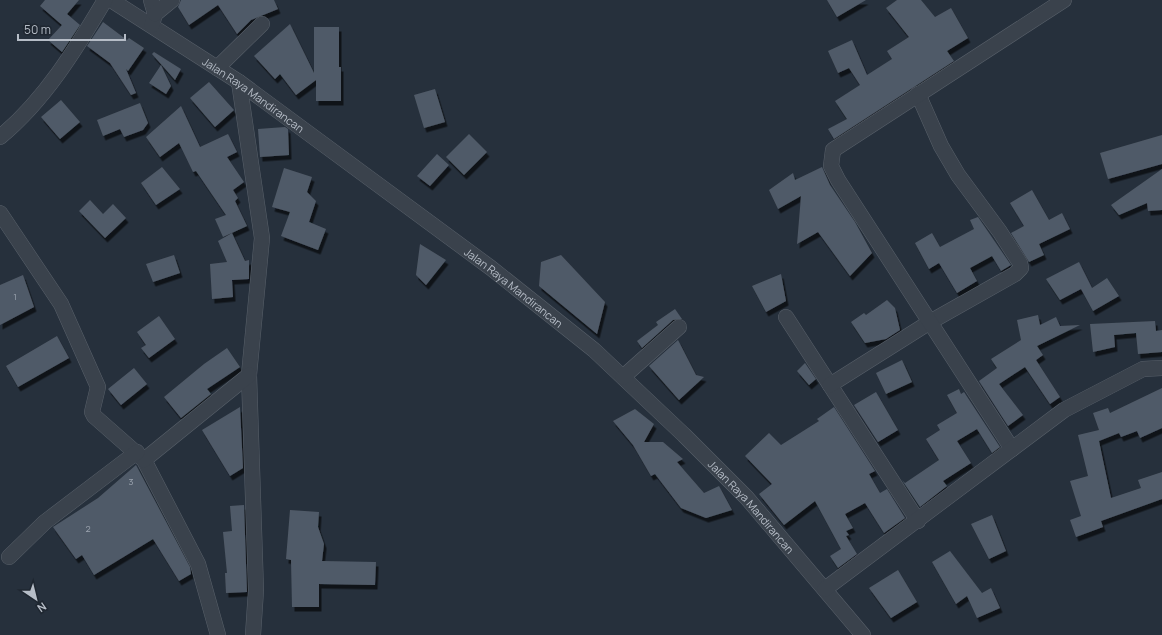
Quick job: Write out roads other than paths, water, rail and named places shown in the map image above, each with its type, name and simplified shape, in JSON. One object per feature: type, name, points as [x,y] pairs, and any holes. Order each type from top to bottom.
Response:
[{"type":"street","points":[[0,138],[39,97],[75,50],[105,0]]},
{"type":"street","name":"Jalan Raya Mandirancan","points":[[111,0],[152,13],[218,68],[491,268],[594,350],[747,498],[863,635]]},
{"type":"street","points":[[152,13],[172,0]]},
{"type":"street","points":[[1012,449],[838,180],[831,166],[833,150],[1064,0]]},
{"type":"street","points":[[218,68],[262,24]]},
{"type":"street","points":[[239,82],[262,238],[249,375],[256,590],[253,635]]},
{"type":"street","points":[[830,385],[930,322],[1015,274],[1021,268],[1020,263],[1000,232],[958,174],[941,146],[918,94]]},
{"type":"street","points":[[0,213],[61,304],[98,387],[92,412],[94,416],[141,456],[198,564],[218,635]]},
{"type":"street","points":[[786,317],[918,521]]},
{"type":"street","points":[[623,377],[679,327]]},
{"type":"street","points":[[825,589],[918,521],[1064,410],[1143,370],[1162,368]]},
{"type":"street","points":[[9,557],[45,522],[141,456],[249,375]]}]
